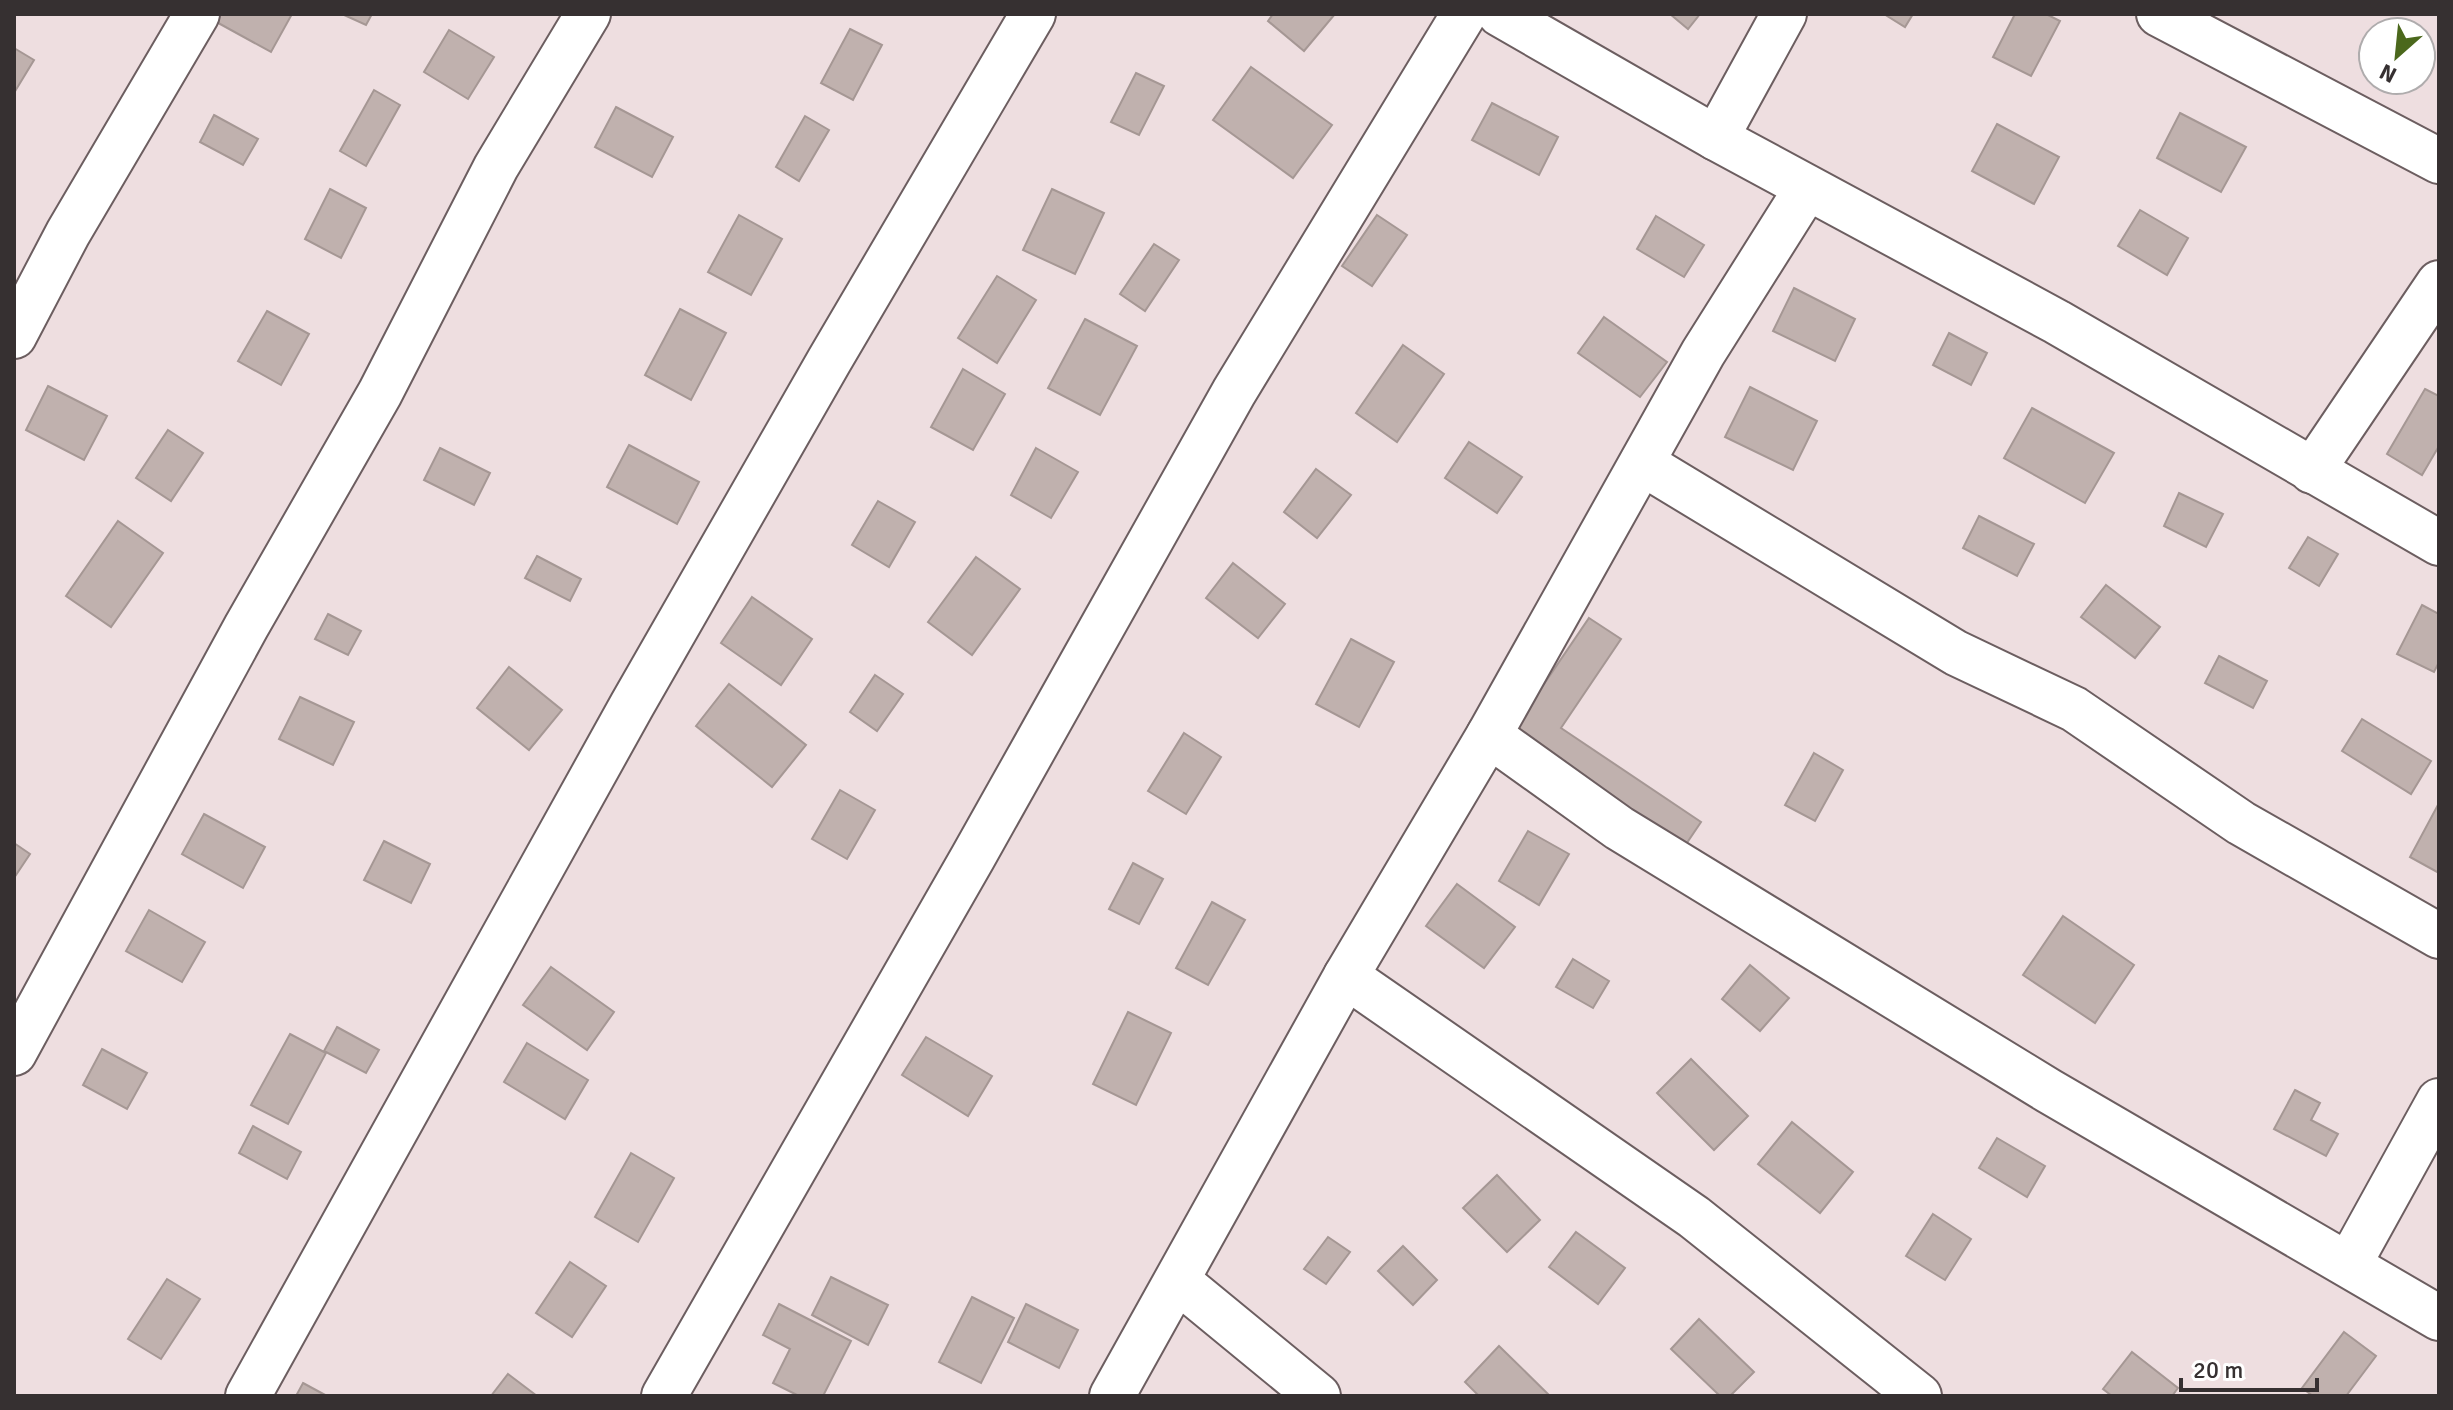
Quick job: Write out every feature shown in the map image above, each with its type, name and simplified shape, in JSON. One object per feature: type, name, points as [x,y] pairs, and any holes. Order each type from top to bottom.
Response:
[{"type":"street","points":[[14,336],[68,233],[197,14]]},
{"type":"street","points":[[14,1053],[246,627],[380,393],[496,167],[588,14]]},
{"type":"street","points":[[248,1396],[632,705],[1033,14]]},
{"type":"street","points":[[664,1396],[973,857],[1234,392],[1464,14]]},
{"type":"street","points":[[1500,14],[1716,138],[2057,322],[2439,543]]},
{"type":"street","points":[[1716,138],[1784,14]]},
{"type":"street","points":[[2159,14],[2439,161]]},
{"type":"street","points":[[1112,1396],[1346,976],[1489,735],[1703,353],[1807,188]]},
{"type":"street","points":[[2312,471],[2439,283]]},
{"type":"street","points":[[1642,463],[1956,653],[2074,709],[2241,823],[2439,936]]},
{"type":"street","points":[[1489,735],[1619,828],[2049,1091],[2439,1318]]},
{"type":"street","points":[[1346,976],[1694,1217],[1919,1396]]},
{"type":"street","points":[[2349,1264],[2439,1101]]},
{"type":"street","points":[[1178,1281],[1318,1396]]},
{"type":"building","points":[[214,14],[292,14],[271,52],[211,19]]},
{"type":"building","points":[[342,14],[372,14],[366,25]]},
{"type":"building","points":[[1273,14],[1335,14],[1304,51],[1268,21]]},
{"type":"building","points":[[1670,14],[1700,14],[1688,29]]},
{"type":"building","points":[[1884,14],[1913,14],[1905,27]]},
{"type":"building","points":[[2015,14],[2046,14],[2060,21],[2031,76],[1993,57]]},
{"type":"building","points":[[850,29],[882,45],[853,100],[821,83]]},
{"type":"building","points":[[449,30],[494,57],[468,99],[424,72]]},
{"type":"building","points":[[14,48],[34,60],[14,93]]},
{"type":"building","points":[[1251,67],[1332,125],[1293,178],[1213,120]]},
{"type":"building","points":[[1136,73],[1164,86],[1139,135],[1111,122]]},
{"type":"building","points":[[374,90],[400,105],[366,166],[340,151]]},
{"type":"building","points":[[1492,103],[1558,137],[1539,175],[1472,140]]},
{"type":"building","points":[[616,107],[673,137],[652,177],[595,147]]},
{"type":"building","points":[[2180,113],[2246,147],[2221,192],[2157,158]]},
{"type":"building","points":[[214,115],[258,139],[243,165],[200,142]]},
{"type":"building","points":[[805,116],[829,130],[799,181],[776,167]]},
{"type":"building","points":[[1997,124],[2059,157],[2034,204],[1972,171]]},
{"type":"building","points":[[330,189],[366,208],[341,258],[305,239]]},
{"type":"building","points":[[1052,189],[1104,213],[1075,274],[1023,250]]},
{"type":"building","points":[[2140,210],[2188,238],[2167,275],[2118,246]]},
{"type":"building","points":[[739,215],[782,239],[751,295],[708,272]]},
{"type":"building","points":[[1377,215],[1407,235],[1372,286],[1342,266]]},
{"type":"building","points":[[1656,216],[1704,245],[1684,277],[1637,249]]},
{"type":"building","points":[[1154,244],[1179,260],[1145,311],[1120,294]]},
{"type":"building","points":[[997,276],[1036,300],[997,363],[958,338]]},
{"type":"building","points":[[1794,288],[1855,319],[1835,361],[1773,331]]},
{"type":"building","points":[[680,309],[726,333],[691,400],[645,375]]},
{"type":"building","points":[[267,311],[309,334],[281,385],[238,361]]},
{"type":"building","points":[[1604,317],[1667,362],[1640,397],[1578,353]]},
{"type":"building","points":[[1085,319],[1137,346],[1100,415],[1048,388]]},
{"type":"building","points":[[1949,333],[1987,353],[1971,385],[1933,365]]},
{"type":"building","points":[[1403,345],[1444,374],[1397,442],[1356,413]]},
{"type":"building","points":[[963,369],[1005,394],[973,450],[931,427]]},
{"type":"building","points":[[48,386],[107,416],[84,460],[26,430]]},
{"type":"building","points":[[1750,387],[1817,421],[1793,470],[1725,437]]},
{"type":"building","points":[[2425,389],[2439,396],[2439,446],[2422,475],[2387,454]]},
{"type":"building","points":[[2032,408],[2114,453],[2085,503],[2004,458]]},
{"type":"building","points":[[168,430],[203,453],[171,501],[136,478]]},
{"type":"building","points":[[1469,442],[1522,477],[1497,513],[1445,478]]},
{"type":"building","points":[[629,445],[699,482],[677,524],[607,487]]},
{"type":"building","points":[[440,448],[490,473],[474,505],[424,480]]},
{"type":"building","points":[[1036,448],[1078,472],[1051,518],[1011,495]]},
{"type":"building","points":[[1316,469],[1351,495],[1317,538],[1284,512]]},
{"type":"building","points":[[2179,493],[2223,514],[2206,547],[2164,526]]},
{"type":"building","points":[[878,501],[915,522],[889,567],[852,545]]},
{"type":"building","points":[[1979,516],[2034,544],[2017,576],[1963,548]]},
{"type":"building","points":[[118,521],[163,553],[111,627],[66,596]]},
{"type":"building","points":[[2308,537],[2338,554],[2319,586],[2289,568]]},
{"type":"building","points":[[537,556],[581,579],[570,601],[525,578]]},
{"type":"building","points":[[976,557],[1020,589],[972,655],[928,622]]},
{"type":"building","points":[[1233,563],[1285,604],[1258,638],[1206,598]]},
{"type":"building","points":[[2106,585],[2160,627],[2135,658],[2081,617]]},
{"type":"building","points":[[752,597],[812,639],[781,685],[721,643]]},
{"type":"building","points":[[2422,605],[2439,614],[2439,662],[2434,672],[2397,654]]},
{"type":"building","points":[[328,614],[361,631],[348,655],[315,639]]},
{"type":"building","points":[[1589,618],[1621,639],[1561,728],[1701,822],[1680,853],[1508,737]]},
{"type":"building","points":[[1351,639],[1394,662],[1359,727],[1316,704]]},
{"type":"building","points":[[2219,656],[2267,681],[2253,708],[2205,683]]},
{"type":"building","points":[[509,667],[562,710],[529,750],[477,708]]},
{"type":"building","points":[[875,675],[903,694],[877,731],[850,712]]},
{"type":"building","points":[[729,684],[806,745],[772,787],[696,726]]},
{"type":"building","points":[[300,697],[354,722],[333,765],[279,739]]},
{"type":"building","points":[[2362,719],[2431,761],[2411,794],[2342,751]]},
{"type":"building","points":[[1184,733],[1221,757],[1186,814],[1148,791]]},
{"type":"building","points":[[1814,753],[1843,770],[1815,821],[1785,805]]},
{"type":"building","points":[[840,790],[875,810],[847,859],[812,839]]},
{"type":"building","points":[[2439,803],[2439,873],[2410,857]]},
{"type":"building","points":[[204,814],[265,847],[243,888],[182,854]]},
{"type":"building","points":[[1528,831],[1569,854],[1539,905],[1499,881]]},
{"type":"building","points":[[384,841],[430,864],[411,903],[364,880]]},
{"type":"building","points":[[14,843],[30,854],[14,878]]},
{"type":"building","points":[[1133,863],[1163,879],[1139,924],[1109,909]]},
{"type":"building","points":[[1457,884],[1515,927],[1484,968],[1426,926]]},
{"type":"building","points":[[1212,902],[1245,920],[1208,985],[1176,968]]},
{"type":"building","points":[[149,910],[205,942],[182,982],[126,951]]},
{"type":"building","points":[[2063,916],[2134,965],[2095,1023],[2023,975]]},
{"type":"building","points":[[1573,959],[1609,981],[1593,1008],[1556,987]]},
{"type":"building","points":[[1750,965],[1789,998],[1760,1031],[1722,999]]},
{"type":"building","points":[[551,967],[614,1012],[587,1050],[523,1005]]},
{"type":"building","points":[[1128,1012],[1171,1033],[1136,1105],[1093,1084]]},
{"type":"building","points":[[337,1027],[379,1050],[366,1073],[324,1051]]},
{"type":"building","points":[[290,1034],[326,1053],[288,1124],[251,1105]]},
{"type":"building","points":[[926,1037],[992,1076],[968,1116],[902,1075]]},
{"type":"building","points":[[527,1043],[588,1080],[565,1119],[504,1082]]},
{"type":"building","points":[[102,1049],[147,1073],[127,1109],[83,1085]]},
{"type":"building","points":[[1691,1059],[1748,1116],[1714,1150],[1657,1093]]},
{"type":"building","points":[[2295,1090],[2320,1103],[2311,1120],[2338,1134],[2326,1156],[2274,1129]]},
{"type":"building","points":[[1792,1122],[1853,1172],[1820,1213],[1758,1164]]},
{"type":"building","points":[[253,1126],[301,1152],[287,1179],[239,1153]]},
{"type":"building","points":[[1997,1138],[2045,1166],[2027,1197],[1979,1168]]},
{"type":"building","points":[[631,1153],[674,1178],[638,1242],[595,1217]]},
{"type":"building","points":[[1497,1175],[1540,1220],[1507,1252],[1463,1208]]},
{"type":"building","points":[[1933,1214],[1971,1239],[1945,1280],[1906,1256]]},
{"type":"building","points":[[1576,1232],[1625,1268],[1598,1304],[1549,1267]]},
{"type":"building","points":[[1328,1237],[1350,1252],[1326,1284],[1304,1269]]},
{"type":"building","points":[[1403,1246],[1437,1280],[1413,1305],[1378,1271]]},
{"type":"building","points":[[570,1262],[606,1286],[572,1337],[536,1313]]},
{"type":"building","points":[[831,1277],[888,1305],[868,1345],[812,1315]]},
{"type":"building","points":[[167,1279],[200,1299],[161,1359],[128,1339]]},
{"type":"building","points":[[972,1297],[1014,1318],[981,1383],[939,1362]]},
{"type":"building","points":[[779,1304],[851,1341],[823,1396],[799,1396],[773,1383],[790,1349],[763,1335]]},
{"type":"building","points":[[1026,1304],[1078,1330],[1059,1368],[1008,1342]]},
{"type":"building","points":[[1699,1319],[1754,1372],[1730,1396],[1720,1396],[1671,1349]]},
{"type":"building","points":[[2344,1332],[2376,1356],[2346,1396],[2313,1396],[2302,1388]]},
{"type":"building","points":[[1499,1346],[1550,1396],[1479,1396],[1465,1382]]},
{"type":"building","points":[[2132,1352],[2178,1388],[2172,1396],[2112,1396],[2103,1389]]},
{"type":"building","points":[[508,1374],[537,1396],[491,1396]]},
{"type":"building","points":[[303,1383],[327,1396],[296,1396]]}]
